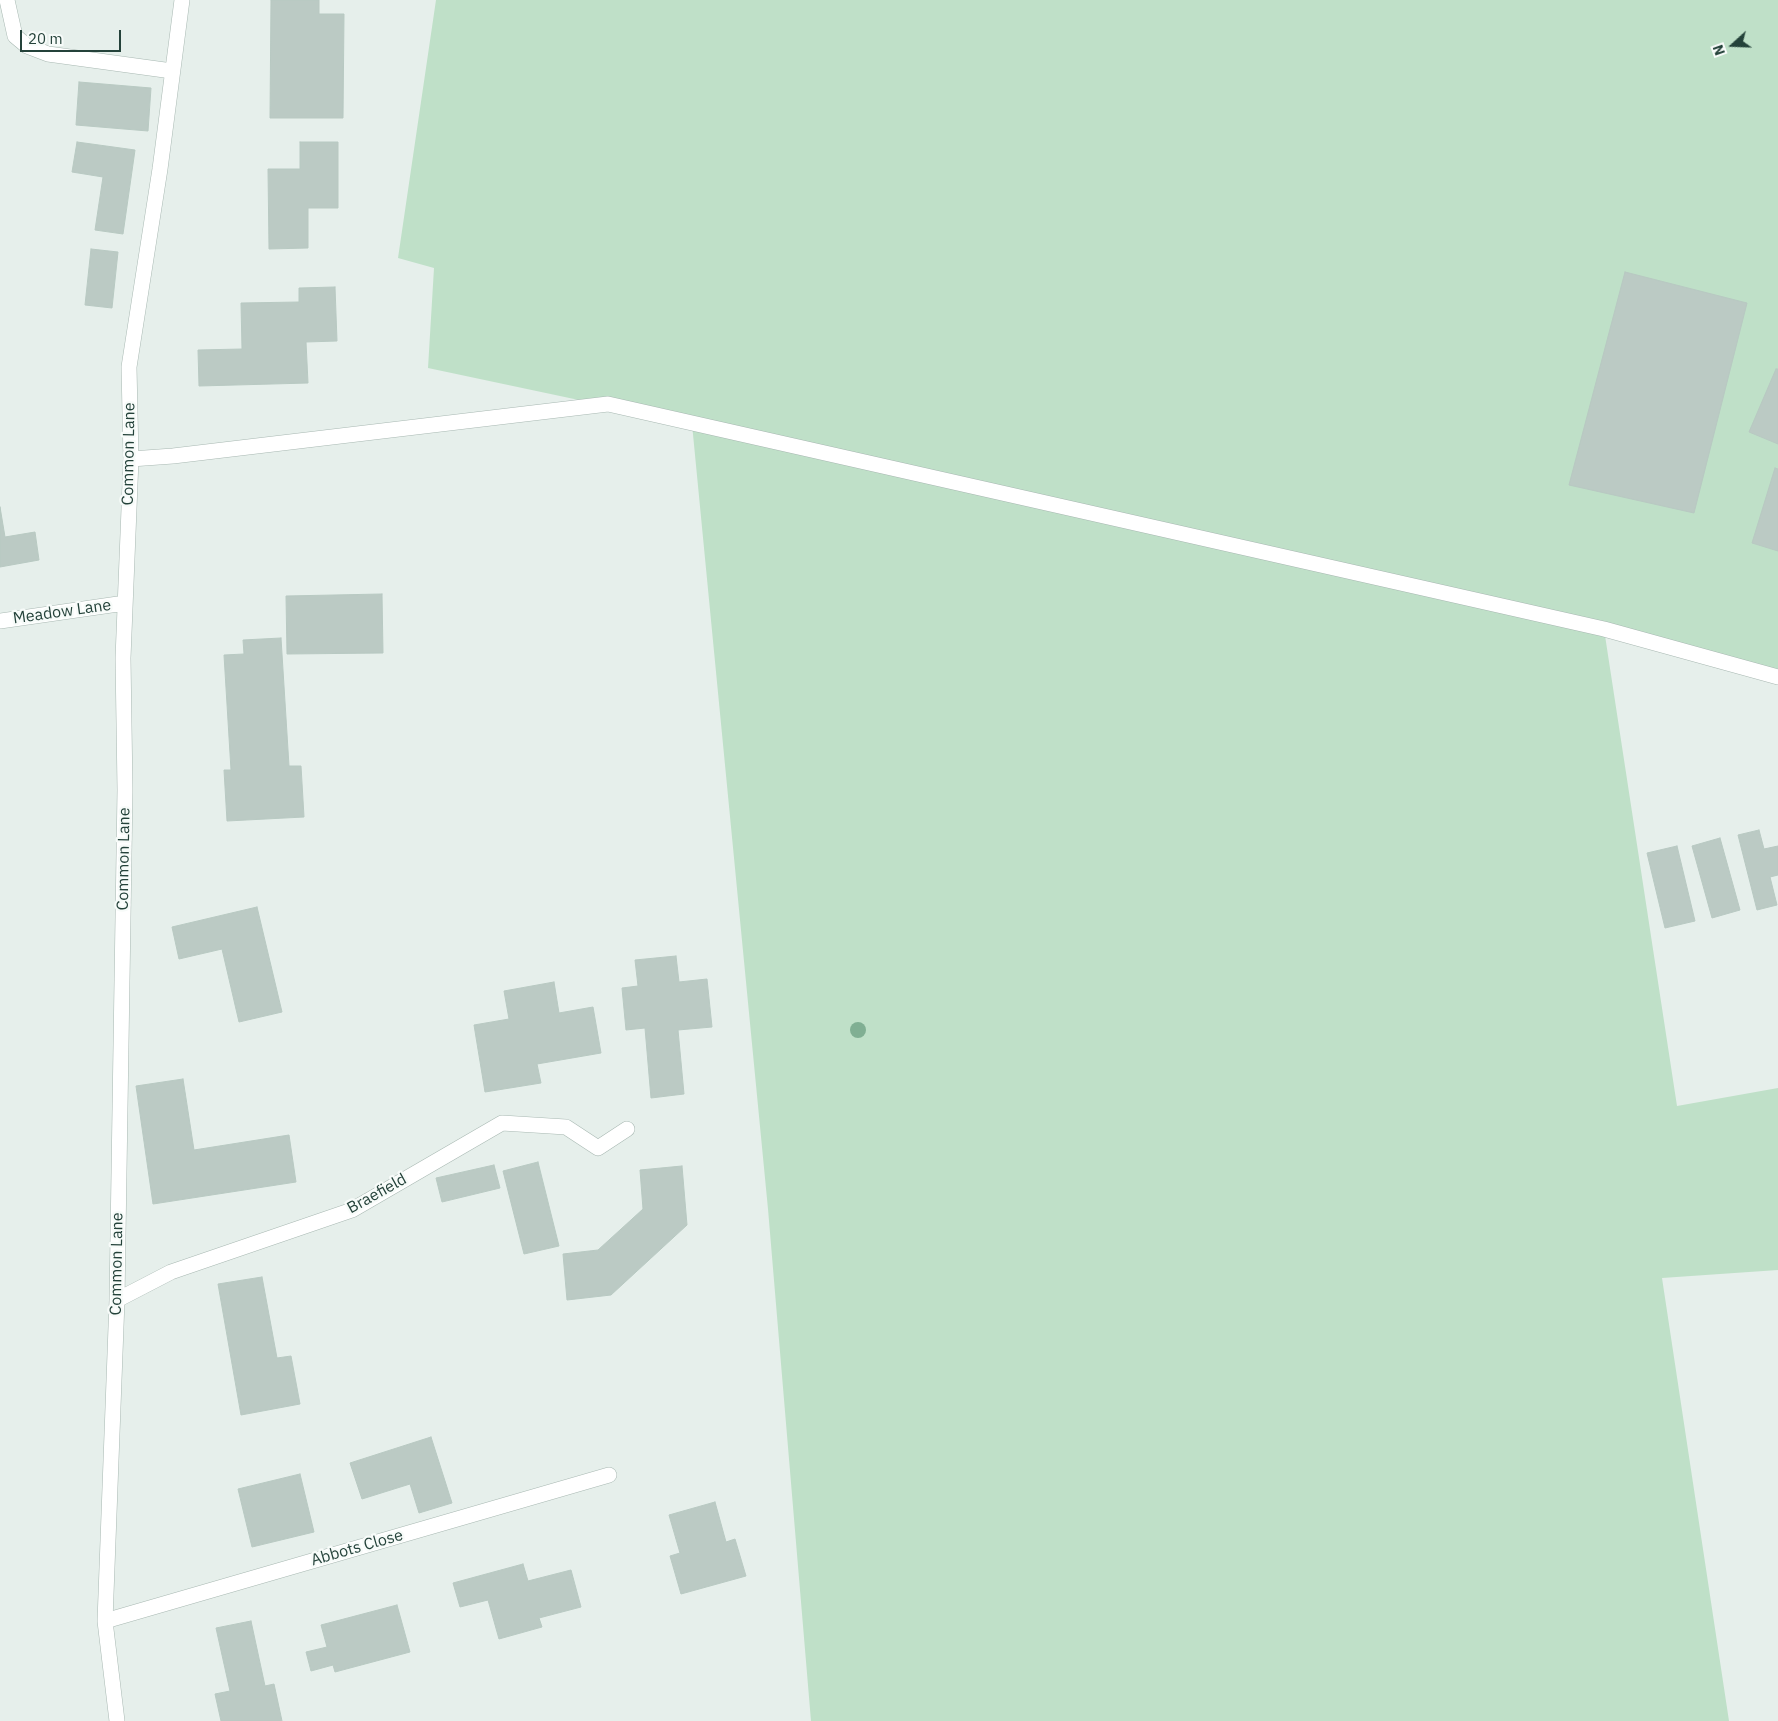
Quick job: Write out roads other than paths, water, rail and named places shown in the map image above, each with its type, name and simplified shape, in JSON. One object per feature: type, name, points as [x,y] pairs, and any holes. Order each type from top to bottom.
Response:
[{"type":"street","points":[[7,0],[15,36],[27,46],[48,54],[172,71]]},
{"type":"street","name":"Common Lane","points":[[116,1721],[105,1621],[117,1300],[125,790],[123,658],[131,459],[129,367],[160,169],[182,0]]},
{"type":"street","points":[[131,459],[173,456],[608,404],[1594,626],[1778,676]]},
{"type":"street","name":"Meadow Lane","points":[[0,621],[125,603]]},
{"type":"street","name":"Braefield","points":[[117,1300],[171,1272],[352,1210],[502,1123],[566,1127],[598,1148],[627,1129]]},
{"type":"street","name":"Abbots Close","points":[[105,1621],[609,1475]]}]
